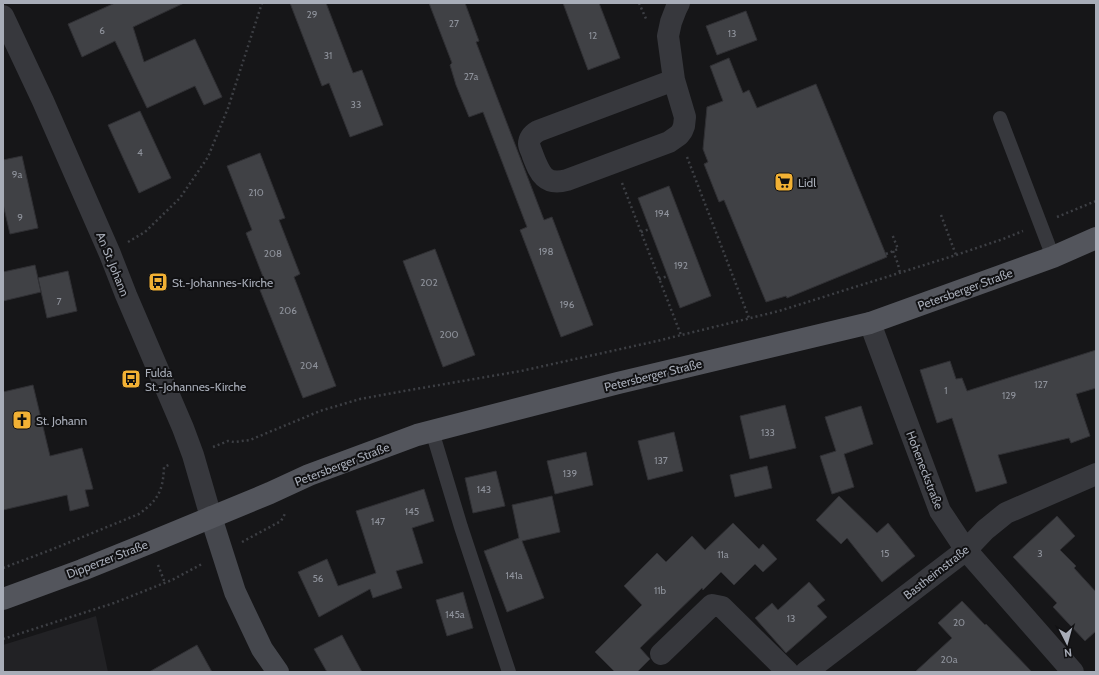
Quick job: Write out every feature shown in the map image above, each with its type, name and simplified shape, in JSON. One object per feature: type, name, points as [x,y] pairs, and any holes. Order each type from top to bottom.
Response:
[{"type":"main road","name":"Petersberger Straße","points":[[211,517],[309,475],[432,430],[625,381],[870,323],[1053,257],[1096,238]]},
{"type":"main road","name":"Dipperzer Straße","points":[[3,599],[89,567],[211,517]]},
{"type":"main road","points":[[211,517],[235,592],[262,649],[278,672]]},
{"type":"street","points":[[674,80],[538,131],[531,136],[529,144],[539,171],[553,182],[567,180],[668,142],[682,131],[685,118],[674,80],[668,36],[671,22],[680,3]]},
{"type":"street","name":"An St. Johann","points":[[3,16],[43,101],[110,254],[183,428],[193,455],[211,517]]},
{"type":"street","name":"Hoheneckstraße","points":[[870,323],[940,511],[966,550],[1073,672]]},
{"type":"street","name":"Bastheimstraße","points":[[806,672],[966,550],[985,530],[1006,513],[1096,474]]},
{"type":"street","points":[[661,654],[712,605],[722,608],[788,672]]},
{"type":"lane","points":[[1000,118],[1053,257]]},
{"type":"lane","points":[[432,430],[461,527],[509,672]]},
{"type":"path","points":[[110,254],[145,232],[180,198],[208,157],[228,108],[262,3]]},
{"type":"path","points":[[678,135],[749,318]]},
{"type":"path","points":[[614,162],[681,335]]},
{"type":"path","points":[[228,441],[234,442],[250,440],[320,411],[360,399],[520,371],[681,335],[779,311],[1003,239],[1096,201]]},
{"type":"path","points":[[941,215],[956,255]]},
{"type":"path","points":[[640,232],[650,228]]},
{"type":"path","points":[[886,254],[898,249],[892,234]]},
{"type":"path","points":[[893,251],[898,264],[898,274]]},
{"type":"path","points":[[659,279],[668,276]]},
{"type":"path","points":[[3,568],[139,514],[151,505],[160,493],[164,480],[164,467]]},
{"type":"path","points":[[3,639],[114,603],[148,590]]},
{"type":"shaded area","points":[[96,616],[108,672],[3,672],[3,645]]},
{"type":"building","points":[[115,3],[184,3],[133,27],[144,62],[195,39],[222,97],[204,105],[195,86],[147,108],[115,41],[82,57],[68,24]]},
{"type":"building","points":[[290,3],[326,3],[353,73],[362,70],[383,125],[350,137],[329,83],[322,86]]},
{"type":"building","points":[[429,3],[465,3],[479,41],[476,42],[544,220],[552,217],[593,325],[561,337],[520,230],[527,227],[483,112],[469,117],[456,85],[450,65],[452,63]]},
{"type":"building","points":[[563,3],[599,3],[620,58],[588,70]]},
{"type":"building","points":[[746,11],[757,40],[717,55],[706,26]]},
{"type":"building","name":"Lidl","points":[[729,58],[743,93],[749,90],[757,108],[816,84],[887,257],[787,298],[786,296],[766,302],[724,200],[719,202],[704,164],[708,162],[703,149],[707,107],[723,101],[710,66]]},
{"type":"building","points":[[140,111],[171,178],[139,193],[108,125]]},
{"type":"building","points":[[260,153],[285,218],[279,220],[300,274],[294,277],[336,386],[303,398],[260,290],[267,287],[246,233],[252,230],[227,166]]},
{"type":"building","points":[[22,156],[38,228],[10,234],[3,204],[3,160]]},
{"type":"building","points":[[669,186],[711,296],[680,308],[638,198]]},
{"type":"building","points":[[435,249],[475,355],[443,367],[403,261]]},
{"type":"building","points":[[35,265],[41,292],[3,301],[3,272]]},
{"type":"building","points":[[68,271],[77,311],[47,318],[38,278]]},
{"type":"building","points":[[1096,350],[1096,388],[1076,394],[1090,436],[1071,443],[1069,438],[998,455],[1007,483],[976,492],[952,418],[937,423],[920,370],[950,361],[956,379],[962,378],[967,391]]},
{"type":"building","name":"St. Johann","points":[[33,385],[50,456],[82,448],[93,489],[85,490],[89,506],[70,511],[67,495],[3,510],[3,392]]},
{"type":"building","points":[[785,405],[796,448],[750,459],[740,416]]},
{"type":"building","points":[[861,406],[873,444],[844,454],[854,487],[832,494],[820,456],[836,451],[825,417]]},
{"type":"building","points":[[674,432],[683,471],[648,480],[638,441]]},
{"type":"building","points":[[586,452],[593,485],[555,494],[547,461]]},
{"type":"building","points":[[767,466],[772,488],[735,497],[730,475]]},
{"type":"building","points":[[496,471],[505,506],[473,513],[465,478]]},
{"type":"building","points":[[424,489],[434,521],[412,528],[423,563],[396,571],[402,588],[373,598],[370,589],[319,617],[298,572],[327,559],[338,586],[376,573],[356,511]]},
{"type":"building","points":[[552,496],[560,532],[522,541],[544,598],[507,612],[484,551],[519,538],[512,505]]},
{"type":"building","points":[[839,496],[877,533],[888,523],[915,556],[882,582],[847,538],[841,544],[816,520]]},
{"type":"building","points":[[1057,516],[1075,536],[1060,550],[1076,566],[1074,568],[1096,592],[1096,631],[1085,641],[1053,607],[1057,603],[1013,557]]},
{"type":"building","points":[[733,523],[759,549],[763,544],[777,559],[763,572],[755,564],[734,585],[721,572],[703,590],[702,588],[640,648],[650,659],[637,672],[615,672],[595,652],[642,605],[624,586],[657,553],[666,562],[692,536],[705,550]]},
{"type":"building","points":[[809,582],[825,600],[817,606],[827,617],[786,653],[755,618],[772,603],[778,610]]},
{"type":"building","points":[[463,592],[473,628],[447,636],[436,600]]},
{"type":"building","points":[[962,601],[1032,672],[915,672],[952,638],[938,623]]},
{"type":"building","points":[[342,635],[362,672],[327,672],[314,649]]},
{"type":"building","points":[[197,645],[212,672],[149,672]]},
{"type":"place","name":"Lidl","points":[[784,182]]},
{"type":"place","name":"St.-Johannes-Kirche","points":[[158,282]]},
{"type":"place","name":"Fulda St.-Johannes-Kirche","points":[[131,379]]},
{"type":"place","name":"St. Johann","points":[[22,420]]}]
